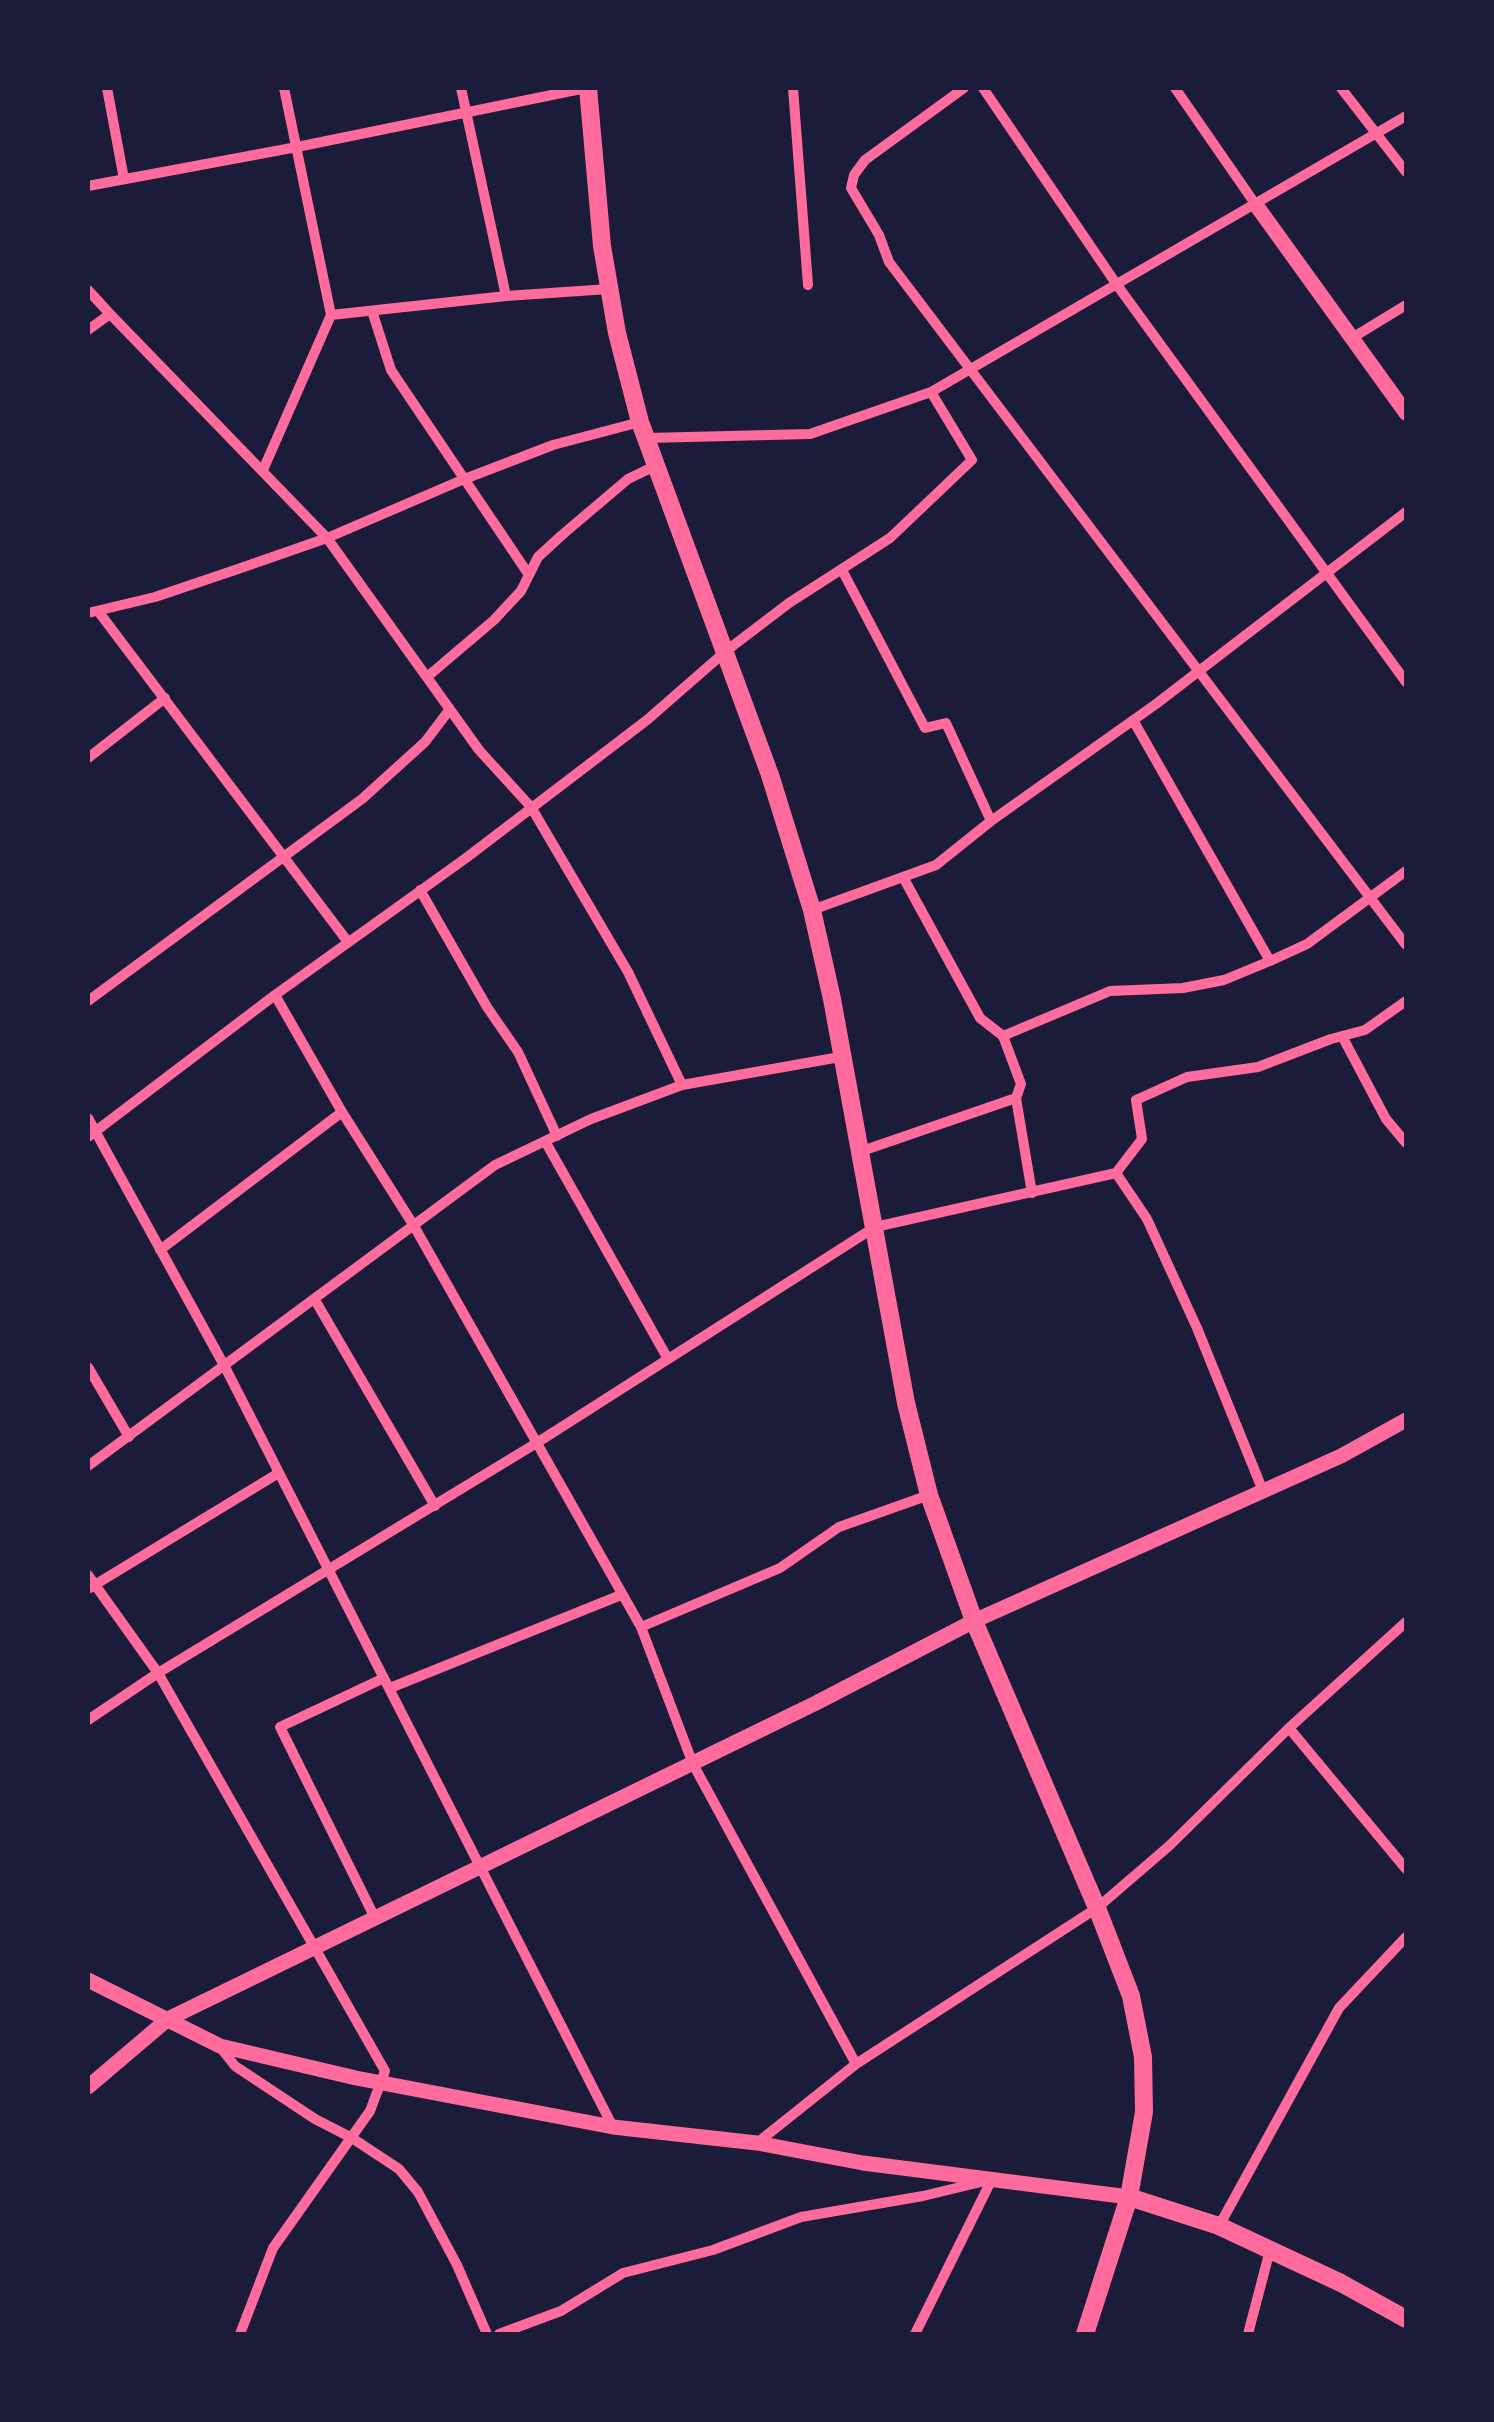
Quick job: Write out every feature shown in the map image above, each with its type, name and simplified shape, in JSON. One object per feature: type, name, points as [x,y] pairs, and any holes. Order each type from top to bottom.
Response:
[{"type":"main road","points":[[587,88],[609,289],[644,430],[770,775],[812,910],[906,1403],[929,1494],[974,1621],[1131,1996],[1143,2057],[1144,2112],[1129,2197],[1085,2334]]},
{"type":"main road","points":[[1129,2197],[1219,2226],[1406,2319]]},
{"type":"street","points":[[106,88],[124,179]]},
{"type":"street","points":[[263,470],[331,315],[284,88]]},
{"type":"street","points":[[461,88],[506,296]]},
{"type":"street","points":[[88,186],[587,88]]},
{"type":"street","points":[[792,88],[808,285]]},
{"type":"street","points":[[964,88],[865,160],[854,175],[851,188],[879,235],[888,262],[1406,945]]},
{"type":"street","points":[[984,88],[1116,285],[1406,682]]},
{"type":"street","points":[[1175,88],[1406,413]]},
{"type":"street","points":[[1341,88],[1406,172]]},
{"type":"street","points":[[348,942],[165,698],[92,612],[155,597],[327,538],[553,445],[644,430],[810,434],[931,392],[1406,116]]},
{"type":"street","points":[[331,315],[609,289]]},
{"type":"street","points":[[88,290],[327,538],[480,750],[531,807],[628,972],[682,1085]]},
{"type":"street","points":[[1352,338],[1406,306]]},
{"type":"street","points":[[372,311],[391,370],[529,575]]},
{"type":"street","points":[[88,330],[110,314]]},
{"type":"street","points":[[92,1133],[647,720],[726,651],[790,603],[890,538],[972,460],[931,392]]},
{"type":"street","points":[[427,678],[494,620],[521,591],[538,558],[562,535],[628,479],[658,464]]},
{"type":"street","points":[[812,910],[936,865],[1406,512]]},
{"type":"street","points":[[842,570],[925,728],[946,723],[991,821]]},
{"type":"street","points":[[88,758],[165,698]]},
{"type":"street","points":[[88,1001],[362,799],[426,742],[450,709]]},
{"type":"street","points":[[1133,720],[1270,961]]},
{"type":"street","points":[[1003,1036],[1110,991],[1183,988],[1224,980],[1307,944],[1406,871]]},
{"type":"street","points":[[904,877],[980,1018],[1003,1036],[1021,1084],[1016,1098],[1032,1193]]},
{"type":"street","points":[[420,890],[486,1007],[518,1052],[557,1136]]},
{"type":"street","points":[[274,995],[414,1226],[620,1595],[642,1627],[693,1764],[856,2064]]},
{"type":"street","points":[[88,1720],[158,1673],[535,1444],[875,1227],[1116,1173],[1142,1139],[1136,1100],[1187,1077],[1258,1067],[1365,1030],[1406,1001]]},
{"type":"street","points":[[1342,1036],[1386,1119],[1406,1144]]},
{"type":"street","points":[[88,1466],[495,1165],[682,1085],[840,1057]]},
{"type":"street","points":[[860,1152],[1016,1098]]},
{"type":"street","points":[[160,1250],[342,1112]]},
{"type":"street","points":[[88,1118],[92,1133],[225,1367],[613,2127]]},
{"type":"street","points":[[545,1141],[668,1360]]},
{"type":"street","points":[[1116,1173],[1147,1219],[1197,1328],[1263,1491]]},
{"type":"street","points":[[314,1300],[434,1506]]},
{"type":"street","points":[[88,1367],[129,1436]]},
{"type":"street","points":[[88,2087],[168,2019],[693,1764],[974,1621],[1341,1456],[1406,1420]]},
{"type":"street","points":[[240,2334],[274,2248],[370,2111],[384,2071],[158,1673],[90,1582],[277,1474]]},
{"type":"street","points":[[642,1627],[780,1568],[839,1528],[929,1494]]},
{"type":"street","points":[[375,1918],[280,1727],[387,1683],[562,1622],[620,1595]]},
{"type":"street","points":[[757,2142],[856,2064],[1097,1908],[1169,1846],[1288,1728],[1406,1622]]},
{"type":"street","points":[[1288,1728],[1406,1869]]},
{"type":"street","points":[[1219,2226],[1339,2008],[1406,1938]]},
{"type":"street","points":[[88,1980],[220,2046],[380,2082],[613,2127],[757,2142],[863,2163],[1129,2197]]},
{"type":"street","points":[[220,2046],[235,2066],[315,2120],[352,2138],[399,2169],[418,2192],[457,2265],[487,2334]]},
{"type":"street","points":[[499,2334],[561,2310],[623,2273],[713,2250],[802,2217],[992,2180]]},
{"type":"street","points":[[915,2334],[992,2180]]},
{"type":"street","points":[[1248,2334],[1270,2250]]}]
